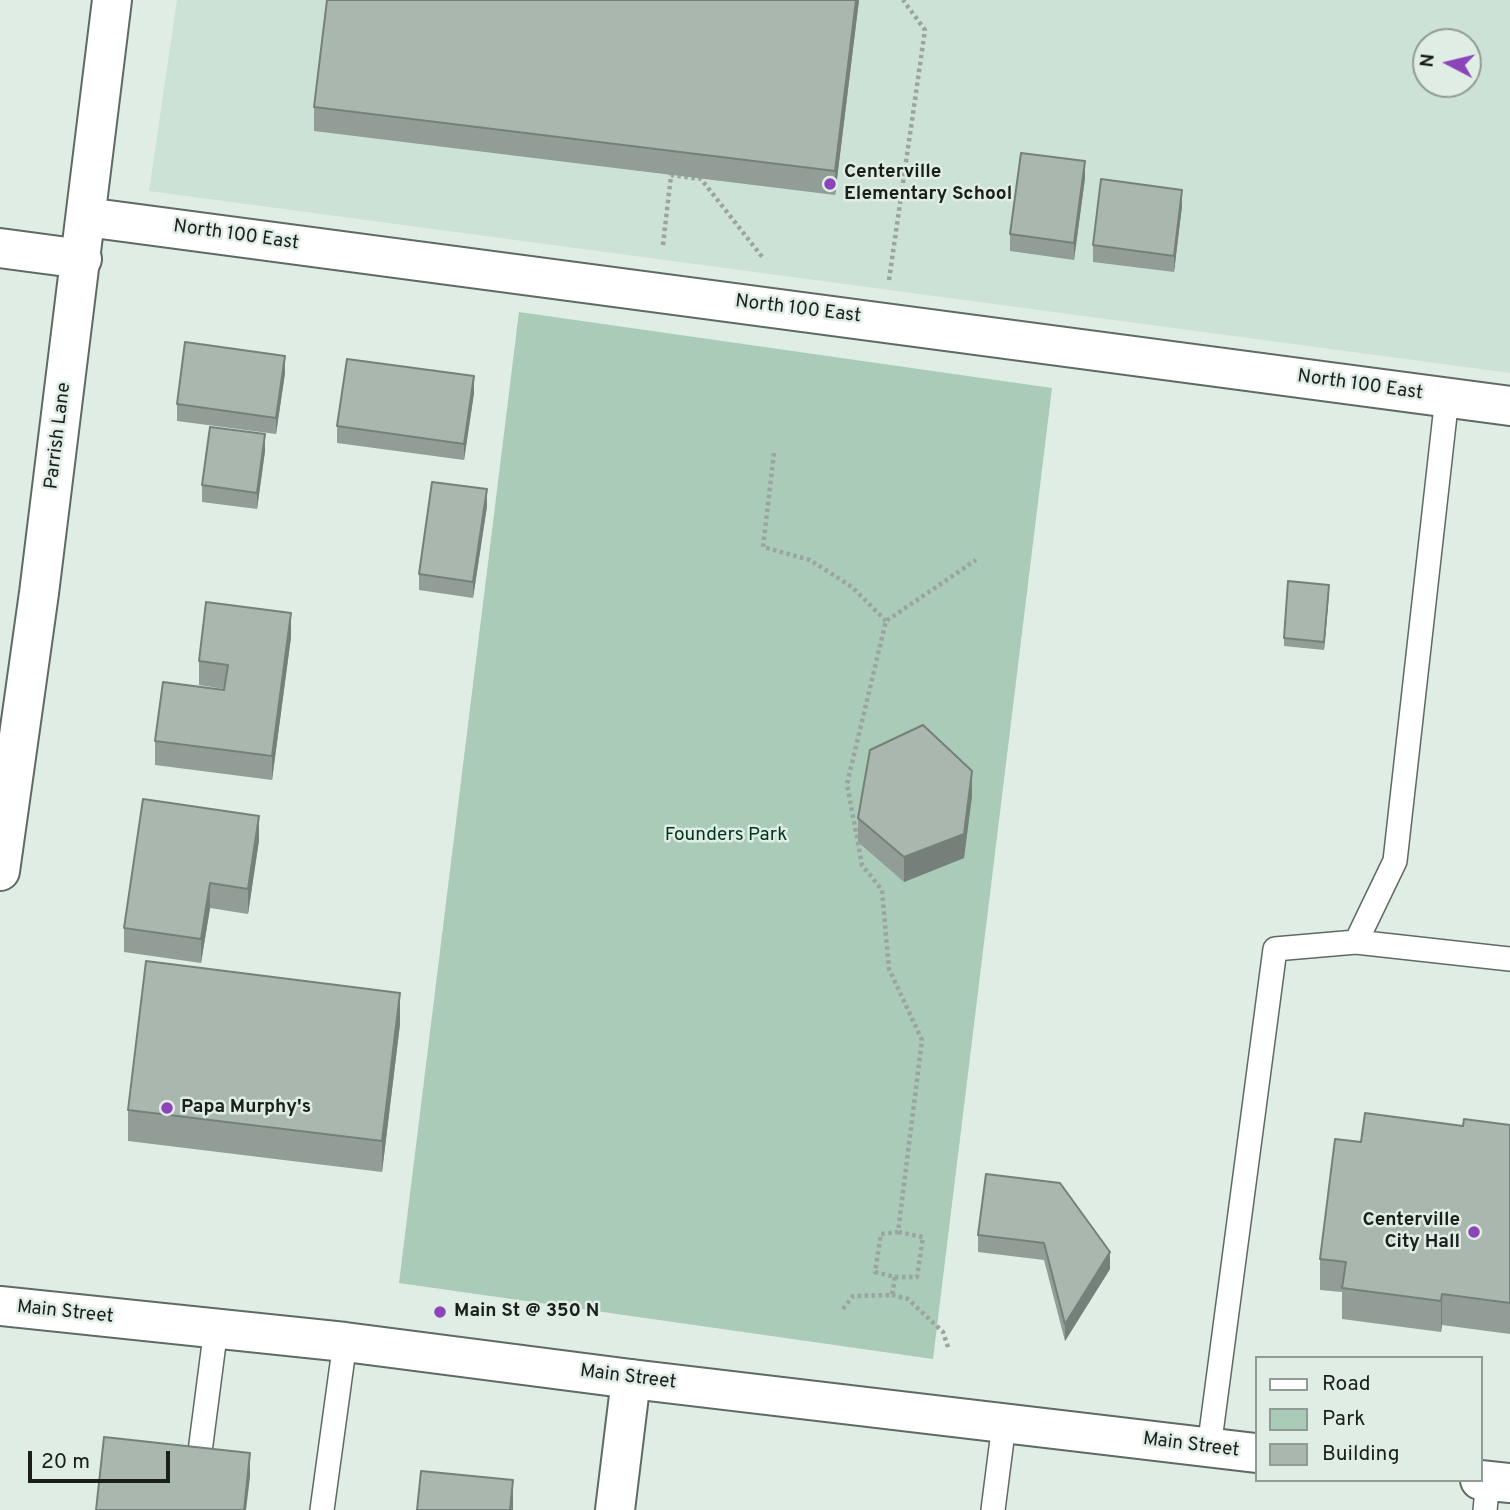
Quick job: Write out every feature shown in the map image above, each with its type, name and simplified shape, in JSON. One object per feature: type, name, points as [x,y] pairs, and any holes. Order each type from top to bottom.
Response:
[{"type":"street","name":"Parrish Lane","points":[[0,871],[82,259],[112,0]]},
{"type":"street","name":"North 100 East","points":[[86,217],[1510,406]]},
{"type":"street","points":[[0,248],[82,259]]},
{"type":"street","name":"Main Street","points":[[0,1306],[345,1342],[631,1379],[1254,1453]]},
{"type":"street","points":[[615,1510],[631,1379]]},
{"type":"lane","points":[[1356,942],[1395,861],[1447,397]]},
{"type":"lane","points":[[1209,1448],[1275,949],[1356,942],[1510,959]]},
{"type":"lane","points":[[198,1467],[216,1328]]},
{"type":"lane","points":[[322,1510],[345,1342]]},
{"type":"lane","points":[[993,1510],[1004,1424]]},
{"type":"path","points":[[888,285],[925,30],[903,0]]},
{"type":"path","points":[[663,245],[671,175],[701,179],[763,258]]},
{"type":"path","points":[[774,453],[762,547],[810,560],[852,587],[886,621]]},
{"type":"path","points":[[898,1232],[922,1040],[889,969],[882,890],[862,865],[847,784],[886,621],[976,560]]},
{"type":"path","points":[[898,1232],[923,1237],[917,1278],[895,1277],[875,1272],[881,1234],[898,1232]]},
{"type":"path","points":[[892,1295],[895,1277]]},
{"type":"path","points":[[843,1309],[853,1296],[892,1295],[908,1299],[943,1332],[949,1350]]},
{"type":"shaded area","name":"Centerville Elementary School","points":[[177,0],[1510,0],[1510,373],[149,191]]},
{"type":"green space","name":"Founders Park","points":[[519,312],[1052,388],[933,1359],[399,1283]]},
{"type":"building","points":[[327,0],[856,0],[835,171],[314,107]]},
{"type":"building","points":[[1021,153],[1085,161],[1074,243],[1010,234]]},
{"type":"building","points":[[1101,179],[1182,190],[1174,256],[1093,245]]},
{"type":"building","points":[[185,342],[285,356],[276,418],[177,404]]},
{"type":"building","points":[[347,359],[474,376],[464,444],[337,426]]},
{"type":"building","points":[[210,427],[265,434],[257,493],[202,485]]},
{"type":"building","points":[[432,482],[487,489],[473,582],[419,574]]},
{"type":"building","points":[[1288,581],[1329,585],[1324,642],[1284,638]]},
{"type":"building","points":[[206,602],[291,613],[272,756],[155,741],[163,682],[224,690],[228,665],[199,661]]},
{"type":"building","points":[[923,725],[972,771],[964,834],[904,857],[858,818],[870,750]]},
{"type":"building","points":[[143,799],[259,816],[248,889],[210,883],[201,939],[124,928]]},
{"type":"building","points":[[146,961],[400,993],[382,1141],[128,1110]]},
{"type":"building","points":[[1365,1113],[1463,1126],[1464,1119],[1510,1125],[1510,1303],[1442,1294],[1441,1301],[1342,1288],[1346,1262],[1320,1259],[1335,1139],[1361,1142]]},
{"type":"building","points":[[986,1174],[1060,1183],[1110,1252],[1065,1324],[1044,1243],[978,1235]]},
{"type":"building","points":[[104,1437],[250,1453],[244,1510],[96,1510]]},
{"type":"building","points":[[421,1471],[513,1480],[510,1510],[417,1510]]},
{"type":"place","name":"Centerville Elementary School","points":[[830,184]]},
{"type":"place","name":"Papa Murphy's","points":[[167,1108]]},
{"type":"place","name":"Centerville City Hall","points":[[1474,1232]]},
{"type":"place","name":"Main St @ 350 N","points":[[440,1312]]}]
